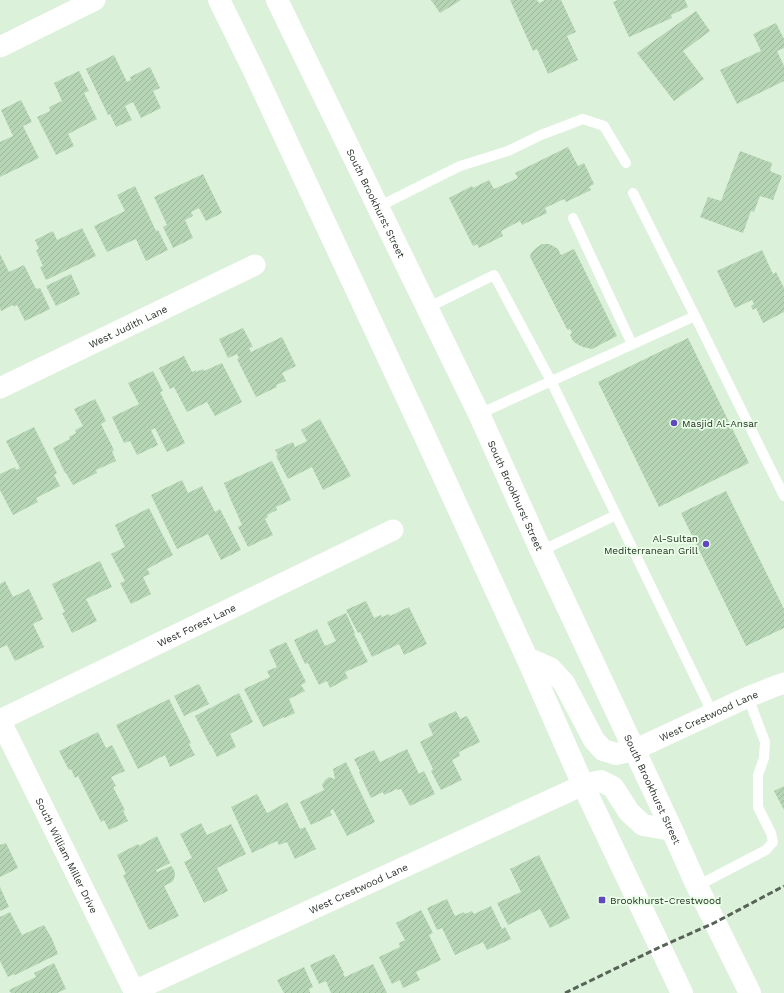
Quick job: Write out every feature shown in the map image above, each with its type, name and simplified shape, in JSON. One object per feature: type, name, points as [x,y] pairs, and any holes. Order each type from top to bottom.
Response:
[{"type":"main road","points":[[219,0],[253,69],[527,658],[583,785],[682,993]]},
{"type":"main road","name":"South Brookhurst Street","points":[[277,0],[479,414],[714,923],[750,993]]},
{"type":"main road","points":[[527,658],[550,668],[564,683],[594,740],[603,750],[616,754],[634,750]]},
{"type":"main road","points":[[583,785],[601,781],[613,787],[629,812],[643,825],[672,830]]},
{"type":"street","points":[[0,47],[95,0]]},
{"type":"street","name":"West Judith Lane","points":[[0,388],[255,265]]},
{"type":"street","name":"West Forest Lane","points":[[0,720],[393,530]]},
{"type":"street","name":"West Crestwood Lane","points":[[634,750],[748,697],[784,683]]},
{"type":"street","name":"South William Miller Drive","points":[[0,720],[134,991]]},
{"type":"street","name":"West Crestwood Lane","points":[[134,991],[583,785]]},
{"type":"lane","points":[[378,207],[460,166],[508,151],[541,135],[583,119],[604,126],[626,163]]},
{"type":"lane","points":[[633,193],[784,496]]},
{"type":"lane","points":[[573,218],[632,344]]},
{"type":"lane","points":[[427,308],[494,275],[551,381],[713,714]]},
{"type":"lane","points":[[479,414],[695,316]]},
{"type":"lane","points":[[541,551],[616,515]]},
{"type":"lane","points":[[697,886],[766,850],[773,842],[771,833],[758,806],[758,775],[764,758],[765,742],[748,697]]},
{"type":"building","points":[[431,0],[461,0],[440,13]]},
{"type":"building","points":[[510,0],[537,0],[539,3],[545,0],[561,0],[576,32],[567,36],[578,60],[548,74],[537,49],[533,51]]},
{"type":"building","points":[[618,0],[685,0],[688,7],[671,15],[672,18],[629,37],[613,2]]},
{"type":"building","points":[[696,11],[710,31],[683,51],[704,79],[674,101],[637,53]]},
{"type":"building","points":[[776,23],[784,39],[784,48],[777,51],[784,66],[784,81],[737,104],[720,70],[761,51],[753,34]]},
{"type":"building","points":[[114,55],[127,82],[131,80],[130,77],[150,67],[160,88],[153,91],[161,108],[141,118],[133,102],[125,106],[132,120],[116,127],[110,114],[108,115],[86,69]]},
{"type":"building","points":[[79,71],[89,91],[84,93],[97,119],[68,134],[74,146],[56,155],[37,117],[50,111],[49,107],[62,101],[54,83]]},
{"type":"building","points":[[21,100],[32,122],[23,126],[39,158],[0,177],[0,142],[13,136],[1,110]]},
{"type":"building","points":[[568,147],[578,166],[584,163],[594,184],[589,187],[591,190],[566,202],[564,199],[545,208],[547,213],[522,225],[520,221],[501,231],[503,236],[479,248],[477,244],[473,246],[449,198],[472,186],[473,188],[489,180],[494,189],[518,178],[515,173]]},
{"type":"building","points":[[740,151],[772,163],[770,171],[782,176],[773,200],[760,196],[754,212],[751,211],[743,233],[700,217],[708,197],[721,201]]},
{"type":"building","points":[[203,174],[222,213],[206,221],[199,208],[191,212],[193,216],[185,220],[193,238],[173,248],[163,227],[167,225],[154,197]]},
{"type":"building","points":[[135,186],[156,231],[158,230],[168,250],[146,261],[136,239],[107,252],[94,226],[125,211],[117,195]]},
{"type":"building","points":[[82,228],[96,256],[46,280],[40,267],[43,266],[36,250],[39,249],[35,240],[53,231],[57,240]]},
{"type":"building","points":[[542,244],[549,244],[555,247],[561,255],[574,249],[617,336],[592,349],[583,347],[573,341],[570,335],[572,333],[570,329],[567,329],[530,257],[531,253]]},
{"type":"building","points":[[762,250],[773,274],[776,272],[784,288],[784,312],[763,323],[756,308],[753,310],[751,306],[754,304],[752,300],[735,308],[717,271]]},
{"type":"building","points":[[0,254],[9,272],[24,265],[36,289],[40,288],[50,309],[25,321],[17,305],[14,307],[13,305],[1,311]]},
{"type":"building","points":[[71,274],[80,294],[56,306],[46,286]]},
{"type":"building","points":[[243,328],[253,347],[249,348],[251,352],[282,337],[296,366],[282,373],[286,381],[256,397],[237,359],[239,358],[237,354],[228,358],[219,339]]},
{"type":"building","name":"Masjid Al-Ansar","points":[[688,338],[749,463],[659,507],[598,382]]},
{"type":"building","points":[[184,356],[192,372],[203,369],[204,371],[222,363],[242,402],[215,416],[207,402],[187,412],[174,387],[170,389],[159,368]]},
{"type":"building","points":[[153,371],[163,391],[160,392],[185,443],[167,452],[155,428],[151,430],[158,445],[137,455],[130,441],[124,443],[112,417],[139,404],[128,383]]},
{"type":"building","points":[[95,399],[106,421],[101,424],[114,450],[112,451],[116,461],[96,470],[97,473],[73,485],[65,473],[53,448],[70,439],[69,437],[76,433],[75,430],[83,426],[74,409]]},
{"type":"building","points":[[320,419],[351,476],[323,490],[312,467],[288,479],[276,456],[278,455],[275,450],[293,442],[295,447],[307,441],[301,430]]},
{"type":"building","points":[[34,427],[57,473],[54,475],[60,486],[36,498],[38,502],[13,515],[0,490],[0,474],[15,467],[16,470],[20,468],[6,441]]},
{"type":"building","points":[[272,461],[291,500],[276,507],[277,510],[267,515],[268,517],[265,519],[273,535],[248,547],[238,527],[242,525],[224,483]]},
{"type":"building","points":[[182,480],[188,493],[202,486],[215,512],[220,509],[241,550],[221,560],[208,534],[177,549],[151,495]]},
{"type":"building","points":[[726,491],[784,609],[784,628],[746,646],[681,513]]},
{"type":"building","points":[[149,508],[173,555],[147,569],[150,574],[143,577],[151,594],[131,604],[120,583],[125,581],[111,554],[125,547],[115,525]]},
{"type":"building","points":[[100,561],[112,587],[86,599],[97,621],[72,633],[62,613],[65,612],[52,584]]},
{"type":"building","points":[[5,581],[13,597],[29,589],[43,619],[33,624],[44,647],[15,661],[7,645],[0,648],[0,584]]},
{"type":"building","points":[[366,601],[374,618],[389,614],[390,616],[409,607],[427,644],[404,655],[399,644],[372,657],[360,632],[358,633],[346,610]]},
{"type":"building","points":[[346,613],[355,633],[354,634],[368,662],[345,672],[348,678],[330,688],[327,681],[319,685],[308,663],[305,664],[294,640],[317,629],[325,646],[336,641],[327,622]]},
{"type":"building","points":[[286,642],[306,682],[301,685],[305,691],[289,699],[295,713],[263,727],[244,689],[270,677],[267,671],[277,667],[269,650]]},
{"type":"building","points":[[199,684],[209,704],[184,716],[174,696]]},
{"type":"building","points":[[239,693],[253,722],[230,734],[236,747],[217,757],[195,716]]},
{"type":"building","points":[[169,699],[191,743],[189,744],[195,755],[170,767],[165,755],[138,769],[116,725]]},
{"type":"building","points":[[456,711],[460,719],[467,716],[480,742],[459,752],[460,756],[452,760],[462,780],[441,790],[431,771],[433,769],[420,742],[433,735],[428,724]]},
{"type":"building","points":[[98,732],[106,748],[112,745],[125,771],[111,777],[116,786],[113,787],[125,810],[123,811],[128,821],[109,830],[104,820],[101,822],[78,776],[75,778],[59,751]]},
{"type":"building","points":[[407,749],[419,774],[424,771],[435,794],[410,806],[401,789],[397,789],[384,795],[383,792],[371,798],[354,759],[374,750],[380,762]]},
{"type":"building","points":[[346,762],[375,822],[347,836],[333,809],[330,811],[332,815],[311,825],[300,802],[324,790],[322,785],[325,780],[329,777],[335,779],[333,769]]},
{"type":"building","points":[[784,786],[784,810],[774,791]]},
{"type":"building","points":[[257,794],[267,813],[287,802],[300,829],[305,827],[316,849],[295,859],[287,842],[279,845],[277,841],[252,853],[231,807]]},
{"type":"building","points":[[201,823],[207,835],[231,824],[246,854],[217,868],[228,891],[204,903],[184,862],[192,858],[180,834]]},
{"type":"building","points":[[157,836],[170,863],[156,870],[157,872],[171,866],[173,868],[175,873],[174,879],[172,882],[164,886],[179,916],[149,930],[123,875],[126,874],[117,855],[138,844],[139,846]]},
{"type":"building","points":[[6,843],[18,868],[0,877],[0,845]]},
{"type":"building","points":[[539,855],[570,918],[550,928],[540,909],[508,925],[497,903],[521,892],[510,869]]},
{"type":"building","points":[[0,887],[9,907],[0,911]]},
{"type":"building","points":[[447,899],[455,916],[464,912],[465,914],[472,911],[474,914],[491,906],[502,929],[505,927],[511,939],[487,950],[483,942],[455,955],[442,928],[437,930],[427,908]]},
{"type":"building","points":[[421,910],[433,933],[429,935],[441,960],[416,972],[420,980],[403,988],[400,980],[392,984],[379,957],[400,947],[399,943],[405,940],[396,923]]},
{"type":"building","points":[[10,912],[22,935],[44,925],[58,954],[8,977],[0,961],[0,917]]},
{"type":"building","points":[[334,954],[345,977],[373,964],[387,993],[331,993],[326,981],[319,984],[310,965]]},
{"type":"building","points":[[54,963],[66,989],[57,993],[11,993],[9,990],[36,977],[34,973]]},
{"type":"building","points":[[304,967],[313,987],[309,989],[310,993],[284,993],[277,980]]},
{"type":"railway","points":[[565,993],[660,947],[714,923],[784,886]]},
{"type":"place","name":"Masjid Al-Ansar","points":[[674,423]]},
{"type":"place","name":"Al-Sultan Mediterranean Grill","points":[[706,544]]},
{"type":"place","name":"Brookhurst-Crestwood","points":[[602,900]]}]
